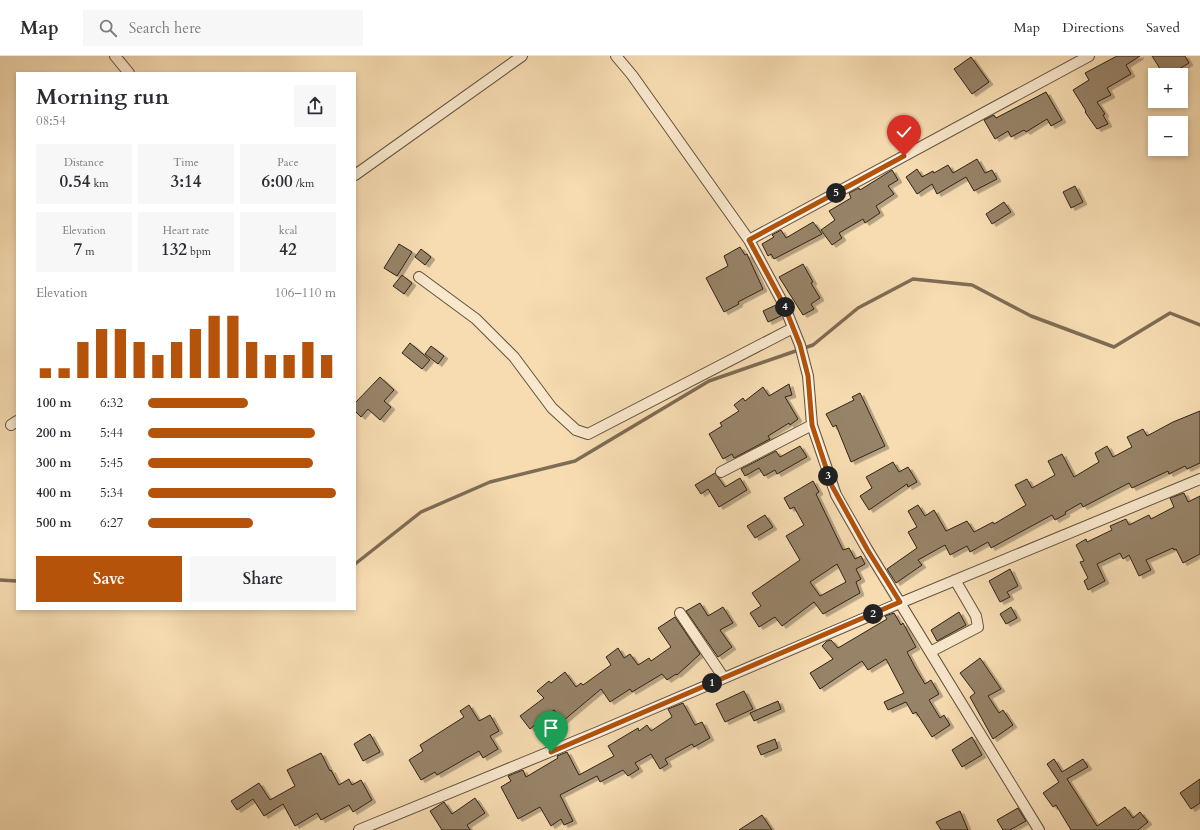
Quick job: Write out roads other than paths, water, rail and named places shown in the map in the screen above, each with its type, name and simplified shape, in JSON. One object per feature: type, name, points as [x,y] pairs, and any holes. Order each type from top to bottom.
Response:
[{"type":"street","points":[[115,56],[128,72]]},
{"type":"street","points":[[356,174],[522,56]]},
{"type":"street","points":[[616,56],[632,75],[749,240],[784,305],[801,350],[808,382],[812,425],[836,495],[1039,830]]},
{"type":"street","points":[[749,240],[1089,56]]},
{"type":"street","points":[[419,277],[476,320],[514,357],[552,408],[576,430],[588,434],[792,328]]},
{"type":"street","points":[[721,472],[812,425]]},
{"type":"street","points":[[359,830],[598,732],[900,602],[1200,479]]},
{"type":"street","points":[[930,652],[978,627],[976,616],[955,580]]},
{"type":"street","points":[[680,613],[724,678]]},
{"type":"waterway","points":[[356,563],[421,512],[490,482],[575,461],[709,381],[813,345],[858,308],[913,279],[972,285],[1031,316],[1114,347],[1170,313],[1200,325]]},
{"type":"waterway","points":[[0,580],[16,581]]}]
